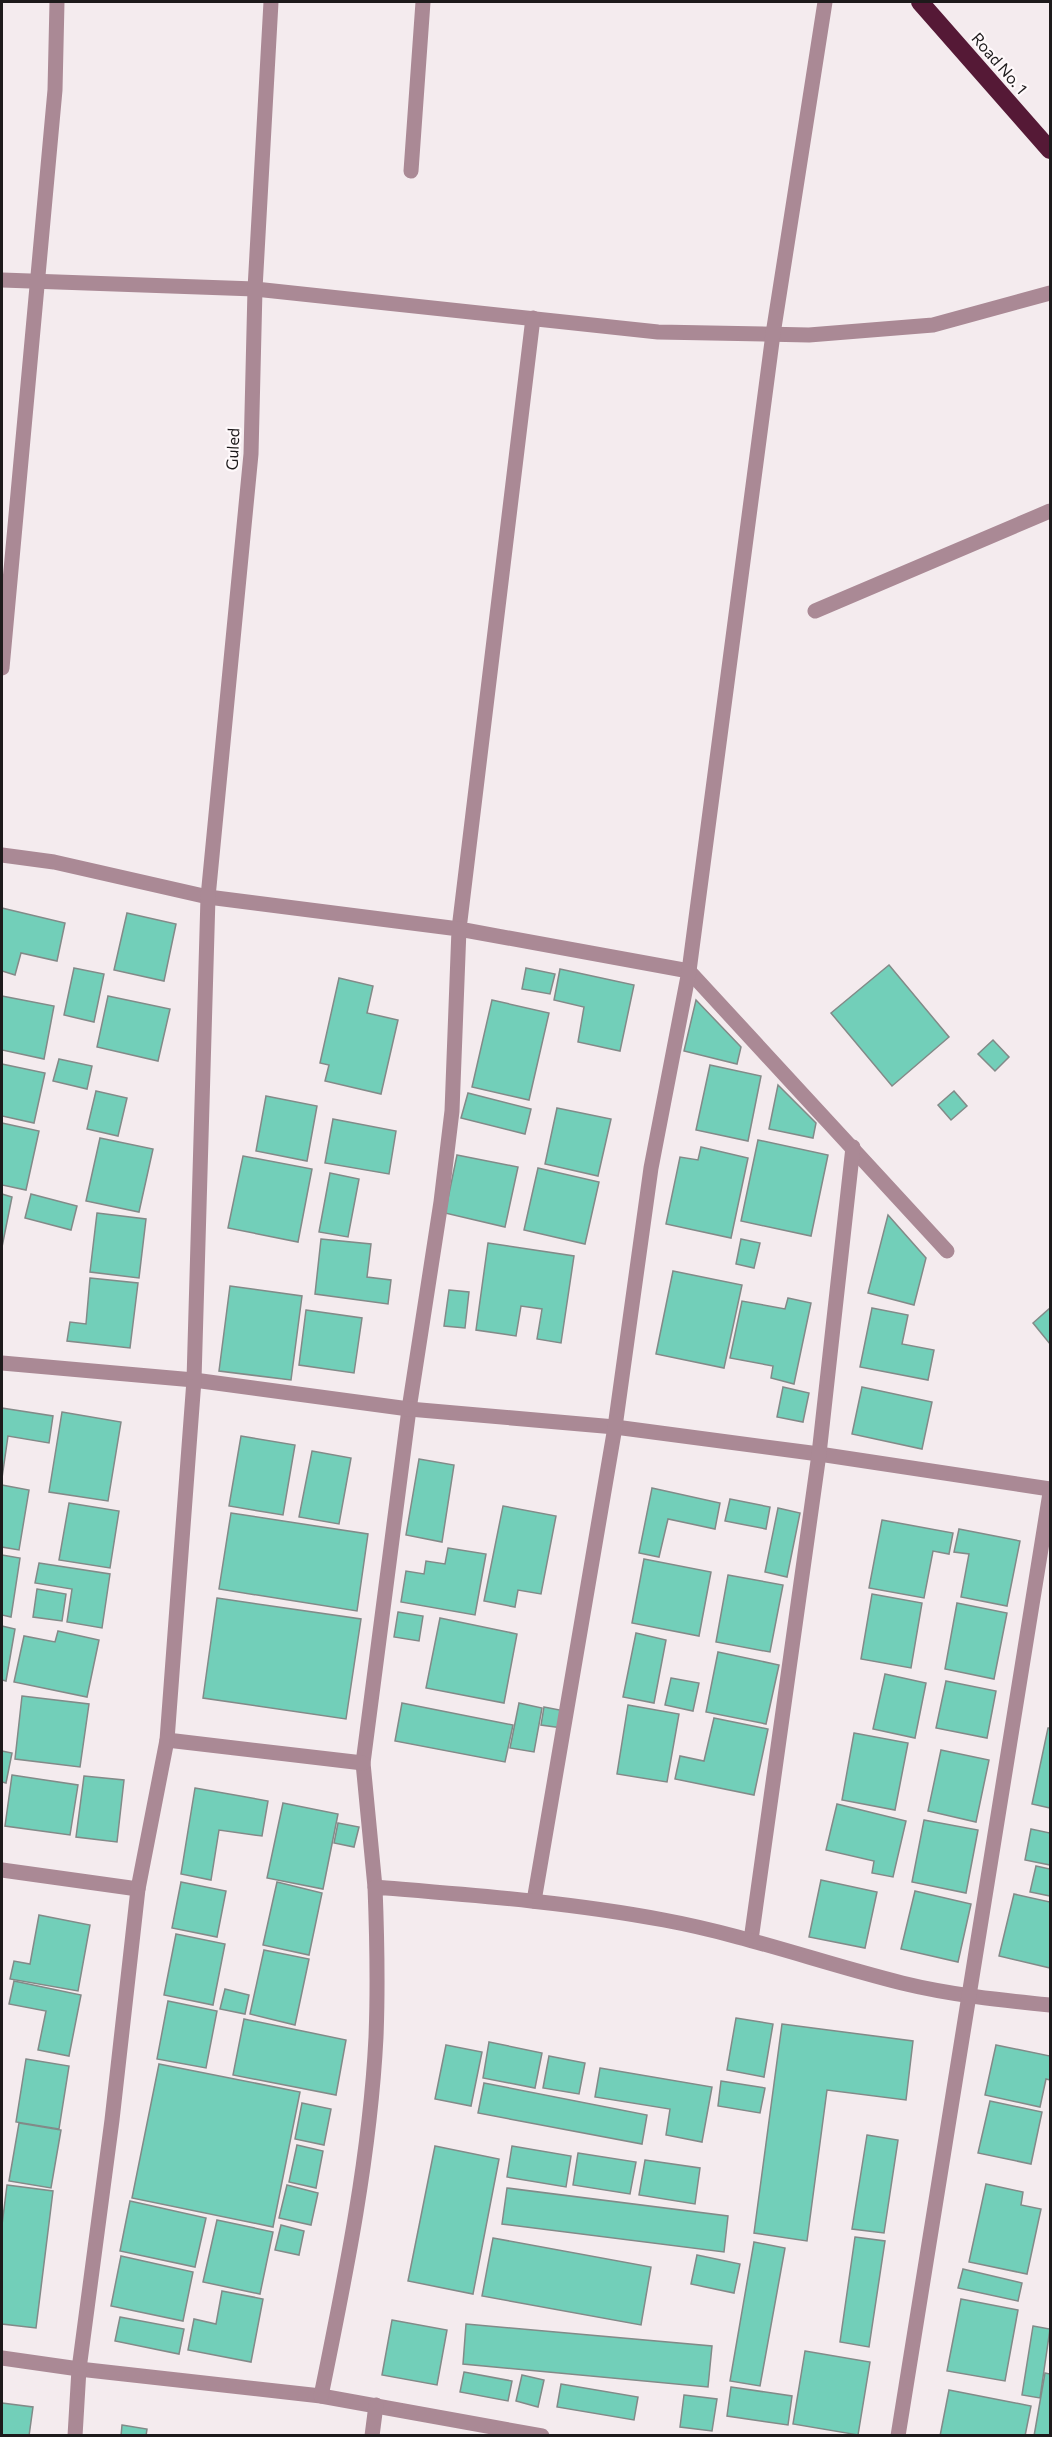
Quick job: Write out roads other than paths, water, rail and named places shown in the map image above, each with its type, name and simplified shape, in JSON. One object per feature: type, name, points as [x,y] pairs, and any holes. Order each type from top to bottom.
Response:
[{"type":"highway","name":"Road No. 1","points":[[920,2],[1050,150]]},
{"type":"street","points":[[2,668],[56,90],[57,2]]},
{"type":"street","name":"Guled","points":[[75,2436],[79,2369],[112,2120],[138,1889],[167,1740],[194,1380],[208,897],[251,454],[255,289],[270,2]]},
{"type":"street","points":[[411,171],[423,2]]},
{"type":"street","points":[[534,1901],[615,1427],[651,1168],[689,971],[773,334],[825,2]]},
{"type":"street","points":[[2,280],[255,289],[658,332],[809,335],[933,325],[1050,293]]},
{"type":"street","points":[[321,2396],[342,2292],[365,2148],[376,2028],[378,1965],[375,1887],[363,1763],[409,1409],[441,1202],[452,1111],[459,929],[533,318]]},
{"type":"street","points":[[815,611],[1050,511]]},
{"type":"street","points":[[2,855],[54,862],[208,897],[459,929],[689,971],[853,1147],[946,1251]]},
{"type":"street","points":[[751,1940],[819,1454],[853,1147]]},
{"type":"street","points":[[2,1363],[194,1380],[409,1409],[615,1427],[819,1454],[1050,1491],[898,2436]]},
{"type":"street","points":[[167,1740],[363,1763]]},
{"type":"street","points":[[2,1870],[138,1889]]},
{"type":"street","points":[[375,1887],[534,1901],[664,1920],[751,1940],[902,1983],[969,1997],[1050,2005]]},
{"type":"street","points":[[2,2358],[79,2369],[321,2396],[542,2436]]},
{"type":"street","points":[[372,2436],[376,2405]]}]
